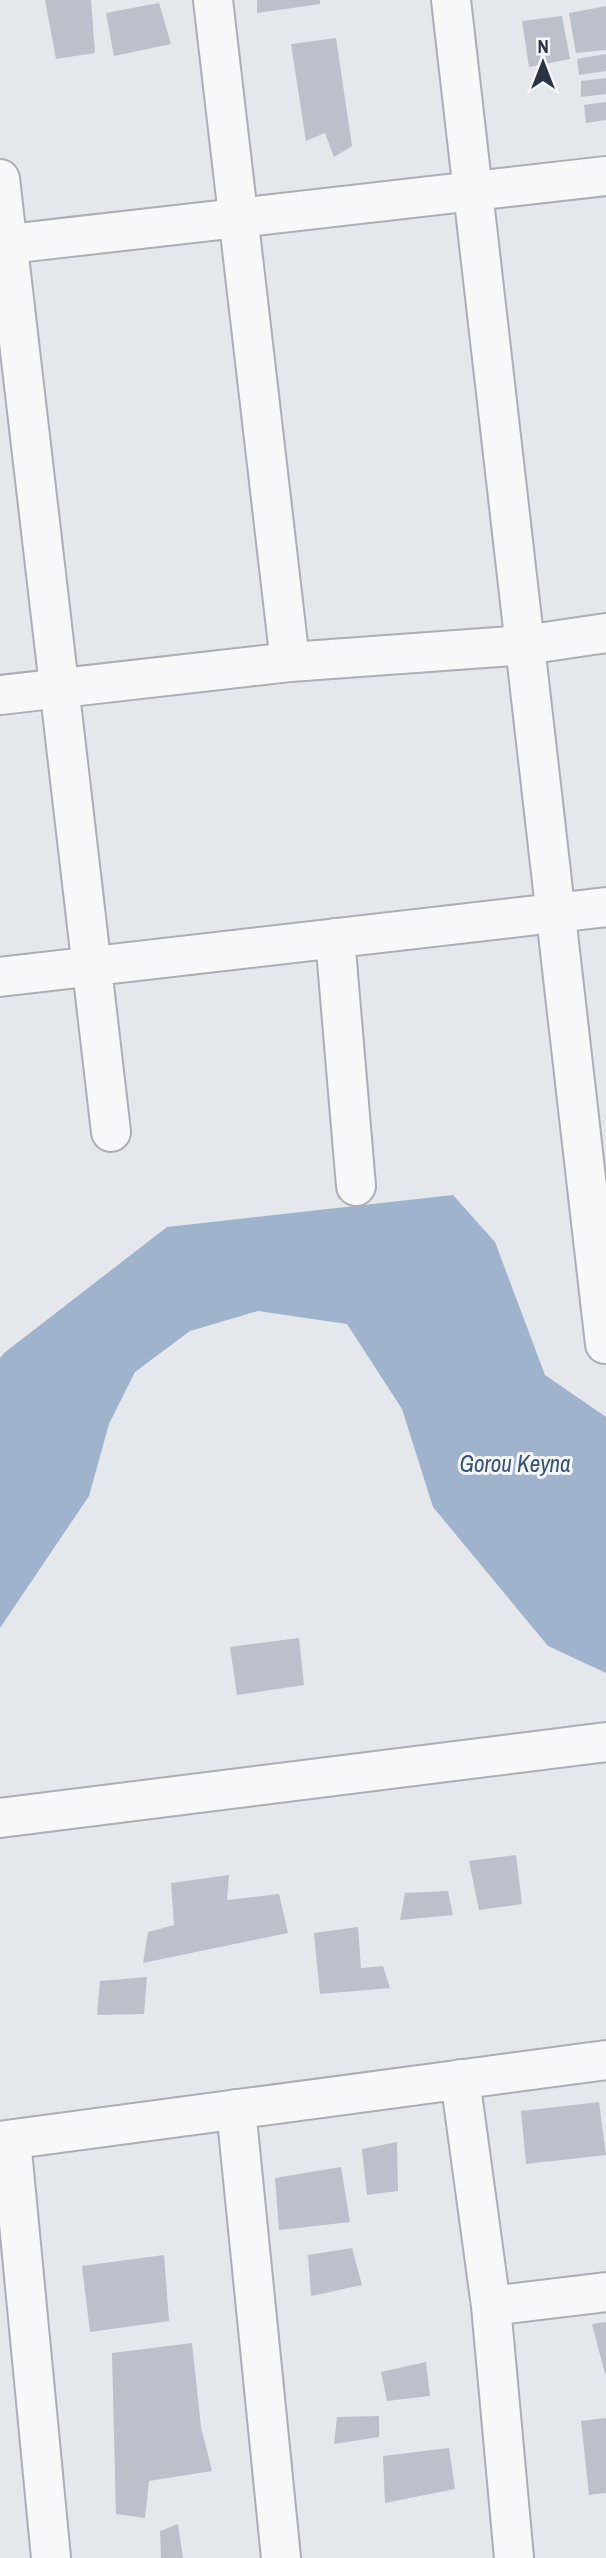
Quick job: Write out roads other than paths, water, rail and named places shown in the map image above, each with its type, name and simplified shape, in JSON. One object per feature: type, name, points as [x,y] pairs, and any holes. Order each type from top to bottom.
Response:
[{"type":"street","points":[[212,0],[290,662]]},
{"type":"street","points":[[451,0],[605,1344]]},
{"type":"street","points":[[4,245],[606,176]]},
{"type":"street","points":[[0,179],[4,245],[60,688],[111,1132]]},
{"type":"street","points":[[0,695],[290,662],[525,646],[606,633]]},
{"type":"street","points":[[0,977],[606,907]]},
{"type":"street","points":[[335,938],[356,1186]]},
{"type":"street","points":[[0,1818],[606,1742]]},
{"type":"street","points":[[51,2558],[6,2141],[606,2060]]},
{"type":"street","points":[[460,2079],[491,2306],[514,2558]]},
{"type":"street","points":[[236,2109],[281,2558]]},
{"type":"street","points":[[491,2306],[606,2292]]},
{"type":"water","name":"Gorou Keyna","points":[[453,1195],[495,1242],[545,1375],[606,1417],[606,1673],[548,1646],[433,1507],[402,1409],[347,1324],[258,1311],[190,1331],[135,1372],[109,1424],[89,1496],[0,1628],[0,1358],[4,1353],[167,1227]]}]
